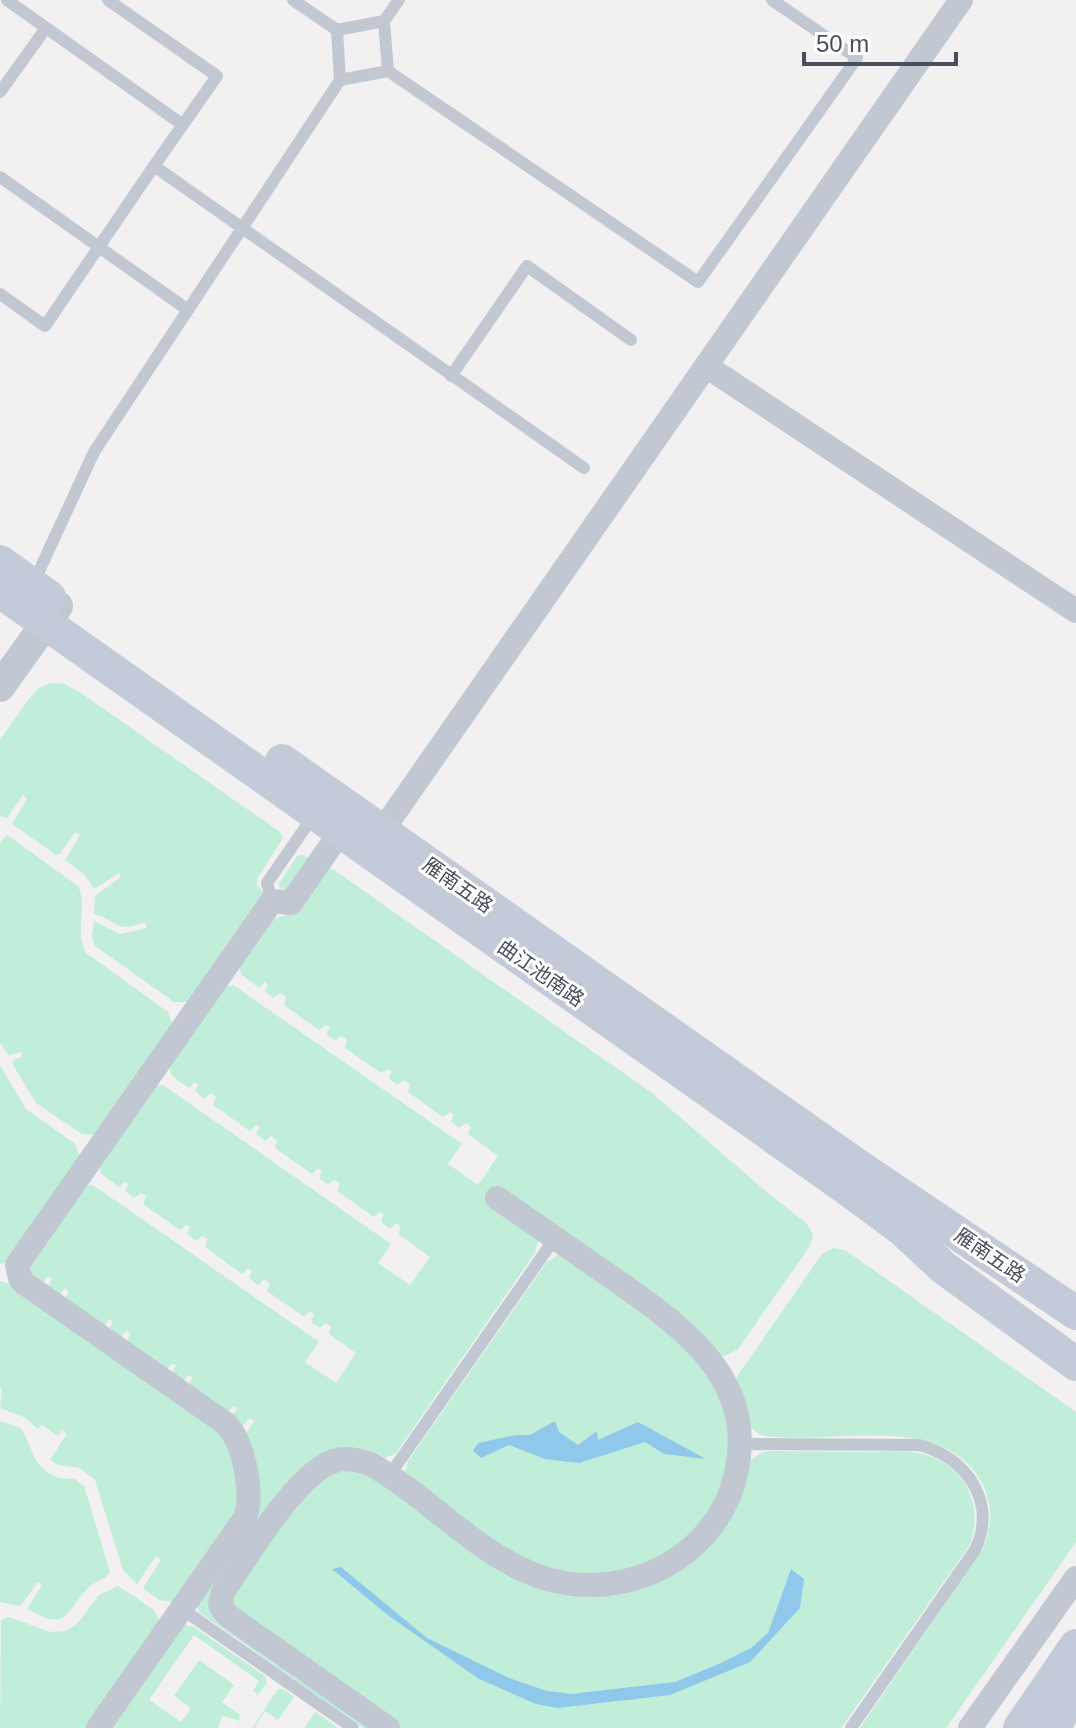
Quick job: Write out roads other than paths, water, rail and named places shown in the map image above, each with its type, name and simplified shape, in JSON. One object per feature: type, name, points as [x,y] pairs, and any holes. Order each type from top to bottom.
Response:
[{"type":"main road","name":"雁南五路","points":[[0,562],[34,601],[382,831],[862,1169],[1076,1313]]},
{"type":"main road","name":"曲江池南路","points":[[34,601],[328,822],[902,1229],[944,1268],[1076,1364]]},
{"type":"main road","points":[[1020,1728],[1076,1646]]},
{"type":"main road","points":[[1052,1728],[1076,1693]]},
{"type":"street","points":[[382,831],[961,0]]},
{"type":"street","points":[[706,366],[1076,611]]},
{"type":"street","points":[[0,687],[34,601]]},
{"type":"street","points":[[98,1728],[241,1524],[247,1512],[242,1452],[237,1436],[225,1423],[24,1283],[17,1272],[17,1265],[272,901],[291,903],[328,822]]},
{"type":"street","points":[[388,1728],[227,1615],[220,1605],[223,1592],[291,1496],[312,1473],[331,1462],[348,1459],[370,1464],[481,1545],[516,1566],[561,1582],[606,1584],[655,1571],[679,1558],[700,1540],[717,1519],[730,1494],[738,1468],[738,1420],[730,1394],[698,1345],[670,1319],[497,1198]]},
{"type":"street","points":[[970,1728],[1076,1578]]},
{"type":"lane","points":[[7,0],[183,125]]},
{"type":"lane","points":[[0,294],[45,326],[217,76],[108,0]]},
{"type":"lane","points":[[293,0],[337,30],[384,21]]},
{"type":"lane","points":[[388,71],[384,21],[399,0]]},
{"type":"lane","points":[[340,80],[388,71],[698,282],[857,58],[772,0]]},
{"type":"lane","points":[[0,92],[46,28]]},
{"type":"lane","points":[[34,601],[94,452],[340,80],[337,30]]},
{"type":"lane","points":[[154,166],[584,468]]},
{"type":"lane","points":[[0,177],[188,310]]},
{"type":"lane","points":[[451,376],[527,266],[631,340]]},
{"type":"lane","points":[[389,1476],[555,1238]]},
{"type":"lane","points":[[740,1444],[919,1445],[955,1462],[971,1479],[979,1494],[983,1522],[975,1550],[851,1728]]},
{"type":"lane","points":[[182,1609],[353,1728]]},
{"type":"water","points":[[555,1421],[559,1432],[578,1445],[597,1431],[598,1440],[638,1422],[706,1459],[664,1454],[645,1442],[579,1463],[545,1459],[509,1445],[481,1458],[473,1451],[478,1443],[530,1435]]},
{"type":"water","points":[[341,1567],[427,1638],[509,1678],[547,1691],[571,1694],[675,1682],[721,1663],[751,1648],[768,1633],[791,1569],[804,1579],[800,1608],[750,1662],[670,1695],[557,1708],[536,1704],[479,1679],[389,1616],[332,1569]]}]
